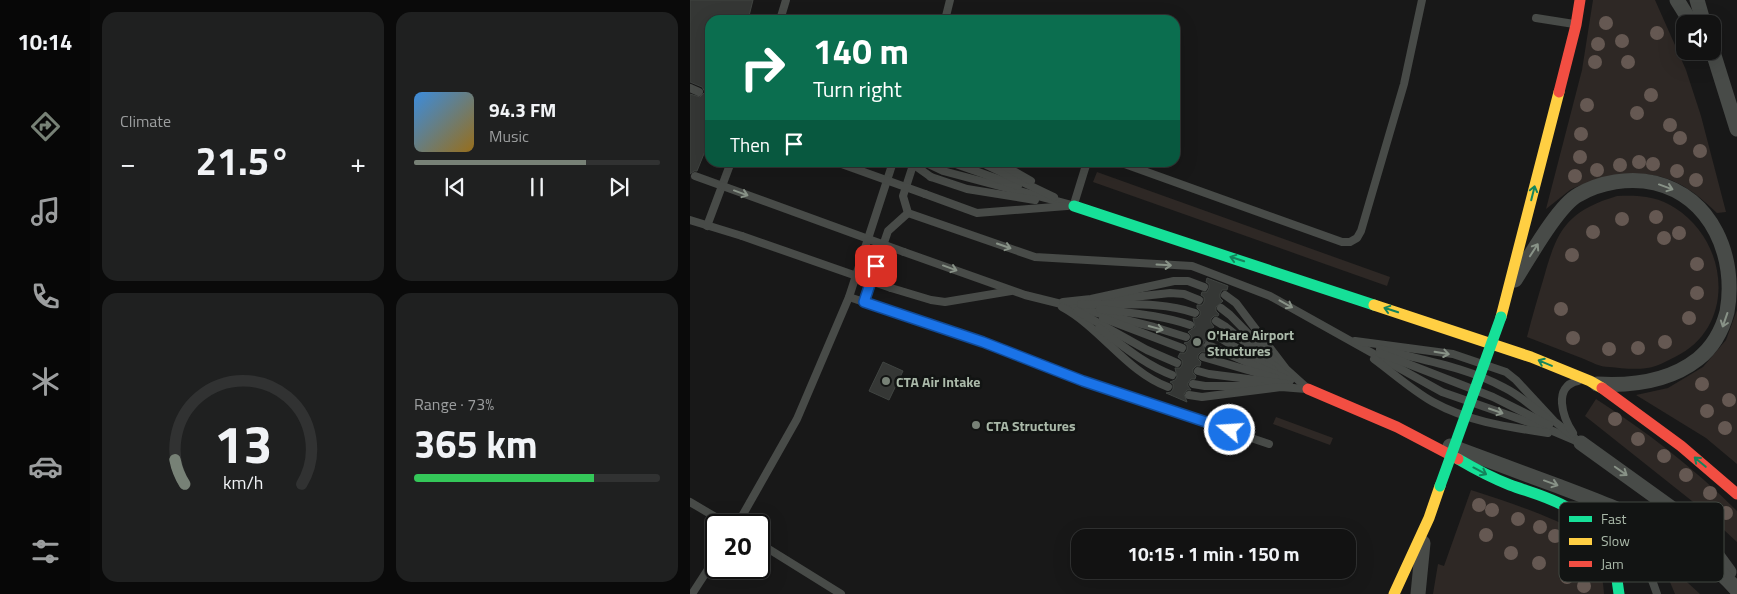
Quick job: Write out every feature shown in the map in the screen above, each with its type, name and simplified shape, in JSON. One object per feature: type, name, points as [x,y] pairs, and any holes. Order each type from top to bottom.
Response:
[{"type":"street","points":[[1394,594],[1429,518],[1501,316],[1576,25],[1580,0]]},
{"type":"street","points":[[1677,0],[1686,15]]},
{"type":"street","points":[[1697,0],[1701,15]]},
{"type":"street","points":[[1714,60],[1718,67]]},
{"type":"street","points":[[1716,60],[1737,129]]},
{"type":"street","points":[[1508,291],[1560,211],[1577,195],[1601,185],[1633,180],[1647,181],[1686,195],[1705,211],[1721,235],[1732,269],[1730,304],[1724,324],[1715,342],[1698,359],[1682,370],[1663,378],[1622,384],[1593,383]]},
{"type":"street","points":[[1074,206],[1531,357],[1593,383],[1681,446],[1737,494]]},
{"type":"street","points":[[1308,389],[1390,424],[1602,502]]},
{"type":"street","points":[[1390,424],[1489,475],[1559,503]]},
{"type":"street","points":[[1581,443],[1663,502]]},
{"type":"street","points":[[1418,594],[1420,558],[1429,518]]},
{"type":"street","points":[[1724,566],[1737,584]]},
{"type":"street","points":[[1724,577],[1737,590]]},
{"type":"lane","points":[[782,15],[786,0]]},
{"type":"lane","points":[[946,15],[950,0]]},
{"type":"lane","points":[[1133,167],[1342,242],[1350,242],[1357,238],[1362,231],[1404,84],[1422,0]]},
{"type":"lane","points":[[1536,18],[1576,25]]},
{"type":"lane","points":[[690,88],[699,92]]},
{"type":"lane","points":[[707,226],[729,167]]},
{"type":"lane","points":[[850,167],[977,213],[1074,206]]},
{"type":"lane","points":[[743,514],[797,419],[849,297],[891,167]]},
{"type":"lane","points":[[908,213],[903,196],[912,167]]},
{"type":"lane","points":[[917,167],[931,177],[967,190],[1074,206]]},
{"type":"lane","points":[[934,167],[1074,206]]},
{"type":"lane","points":[[964,167],[1074,206]]},
{"type":"lane","points":[[991,167],[1074,206]]},
{"type":"lane","points":[[1007,167],[1074,206]]},
{"type":"lane","points":[[1074,206],[1086,167]]},
{"type":"lane","points":[[695,176],[1015,291],[1186,337]]},
{"type":"lane","points":[[864,302],[888,231],[908,213]]},
{"type":"lane","points":[[908,213],[1036,257],[1192,266],[1264,292],[1442,392],[1548,429],[1581,443]]},
{"type":"lane","points":[[690,220],[931,300],[945,302],[1015,291]]},
{"type":"lane","points":[[1054,302],[1091,299],[1174,281],[1188,281],[1204,287]]},
{"type":"lane","points":[[1054,302],[1092,302],[1170,293],[1184,294],[1199,300]]},
{"type":"lane","points":[[1225,295],[1236,303],[1286,368],[1308,389]]},
{"type":"lane","points":[[849,297],[983,342],[1083,381],[1269,444]]},
{"type":"lane","points":[[1054,302],[1092,305],[1165,305],[1195,312]]},
{"type":"lane","points":[[1054,302],[1158,316],[1190,325]]},
{"type":"lane","points":[[1054,302],[1182,348]]},
{"type":"lane","points":[[1054,302],[1090,318],[1147,350],[1176,363]]},
{"type":"lane","points":[[1054,302],[1089,320],[1158,370],[1172,375]]},
{"type":"lane","points":[[1054,302],[1087,323],[1141,372],[1156,383],[1168,387]]},
{"type":"lane","points":[[1221,308],[1284,370],[1308,389]]},
{"type":"lane","points":[[1216,321],[1293,380],[1308,389]]},
{"type":"lane","points":[[1212,333],[1308,389]]},
{"type":"lane","points":[[1342,336],[1505,402],[1581,443]]},
{"type":"lane","points":[[1342,336],[1431,401],[1443,407],[1487,423],[1548,433],[1581,443]]},
{"type":"lane","points":[[1342,336],[1362,344],[1457,369],[1501,385],[1581,443]]},
{"type":"lane","points":[[1342,336],[1361,342],[1453,354],[1506,372],[1516,380],[1554,421],[1581,443]]},
{"type":"lane","points":[[1208,345],[1308,389]]},
{"type":"lane","points":[[1203,357],[1308,389]]},
{"type":"lane","points":[[1198,371],[1281,383],[1308,389]]},
{"type":"lane","points":[[1581,443],[1565,420],[1561,399],[1563,391],[1568,385],[1582,381],[1593,383]]},
{"type":"lane","points":[[1193,384],[1205,386],[1281,386],[1308,389]]},
{"type":"lane","points":[[1189,395],[1202,397],[1281,387],[1308,389]]},
{"type":"lane","points":[[690,502],[710,514]]},
{"type":"lane","points":[[770,550],[842,594]]},
{"type":"lane","points":[[692,594],[705,574]]},
{"type":"lane","points":[[1653,582],[1657,594]]},
{"type":"shaded area","points":[[1593,0],[1655,0],[1676,47],[1676,60],[1682,60],[1686,70],[1701,116],[1726,212],[1717,213],[1691,191],[1678,183],[1652,175],[1637,174],[1603,179],[1578,186],[1546,209],[1582,70]]},
{"type":"shaded area","points":[[1097,172],[1390,277],[1387,286],[1093,182]]},
{"type":"shaded area","points":[[1617,196],[1647,197],[1662,201],[1675,208],[1693,223],[1706,241],[1715,262],[1718,284],[1716,306],[1709,326],[1695,343],[1675,357],[1661,364],[1642,369],[1602,366],[1527,337],[1549,261],[1554,247],[1567,224],[1586,208]]},
{"type":"shaded area","points":[[1737,310],[1737,464],[1706,438],[1636,395],[1668,388],[1703,367],[1726,340]]},
{"type":"shaded area","points":[[1596,399],[1670,451],[1737,511],[1737,542],[1724,530],[1724,502],[1693,502],[1585,416]]},
{"type":"shaded area","points":[[1276,417],[1333,438],[1330,445],[1273,424]]},
{"type":"shaded area","points":[[1471,490],[1559,522],[1559,582],[1603,582],[1604,594],[1433,594],[1438,564],[1444,566]]},
{"type":"shaded area","points":[[1670,582],[1687,582],[1700,594],[1675,594]]},
{"type":"building","points":[[690,0],[753,0],[749,15],[705,15],[705,92],[702,87],[690,82]]},
{"type":"building","points":[[705,92],[705,151],[697,171],[690,174],[690,94],[700,97]]},
{"type":"building","name":"O'Hare Airport Structures","points":[[1207,278],[1228,286],[1227,290],[1222,290],[1220,294],[1220,298],[1223,301],[1216,307],[1218,316],[1214,316],[1211,319],[1214,327],[1207,331],[1207,335],[1210,338],[1203,343],[1205,352],[1201,352],[1198,355],[1198,359],[1201,362],[1200,366],[1196,366],[1193,369],[1193,373],[1196,376],[1195,379],[1191,379],[1188,383],[1191,390],[1187,390],[1184,394],[1187,402],[1166,393],[1171,392],[1173,389],[1173,384],[1170,382],[1177,377],[1175,368],[1180,368],[1182,365],[1182,360],[1178,357],[1180,353],[1185,353],[1187,350],[1187,345],[1184,343],[1191,339],[1191,335],[1188,332],[1195,327],[1193,318],[1197,318],[1200,315],[1197,305],[1202,305],[1204,302],[1204,297],[1201,295],[1202,292],[1207,292],[1209,288],[1209,284],[1206,282]]},
{"type":"building","name":"CTA Air Intake","points":[[883,362],[903,371],[889,400],[869,391]]},
{"type":"traffic: fast","points":[[1074,206],[1374,305]]},
{"type":"traffic: fast","points":[[1440,486],[1501,317]]},
{"type":"traffic: fast","points":[[1458,459],[1503,482],[1559,504]]},
{"type":"traffic: fast","points":[[1617,582],[1619,594]]},
{"type":"traffic: slow","points":[[1501,317],[1559,92]]},
{"type":"traffic: slow","points":[[1374,305],[1531,357],[1590,381],[1602,388]]},
{"type":"traffic: slow","points":[[1394,594],[1429,518],[1440,486]]},
{"type":"traffic: jam","points":[[1559,92],[1576,25],[1580,0]]},
{"type":"traffic: jam","points":[[1602,388],[1681,446],[1737,494]]},
{"type":"traffic: jam","points":[[1308,389],[1397,427],[1458,459]]},
{"type":"place","name":"O'Hare Airport Structures","points":[[1197,342]]},
{"type":"place","name":"CTA Air Intake","points":[[886,381]]},
{"type":"place","name":"CTA Structures","points":[[976,425]]},
{"type":"route","points":[[876,266],[864,302],[983,342],[1083,381],[1230,430]]}]
